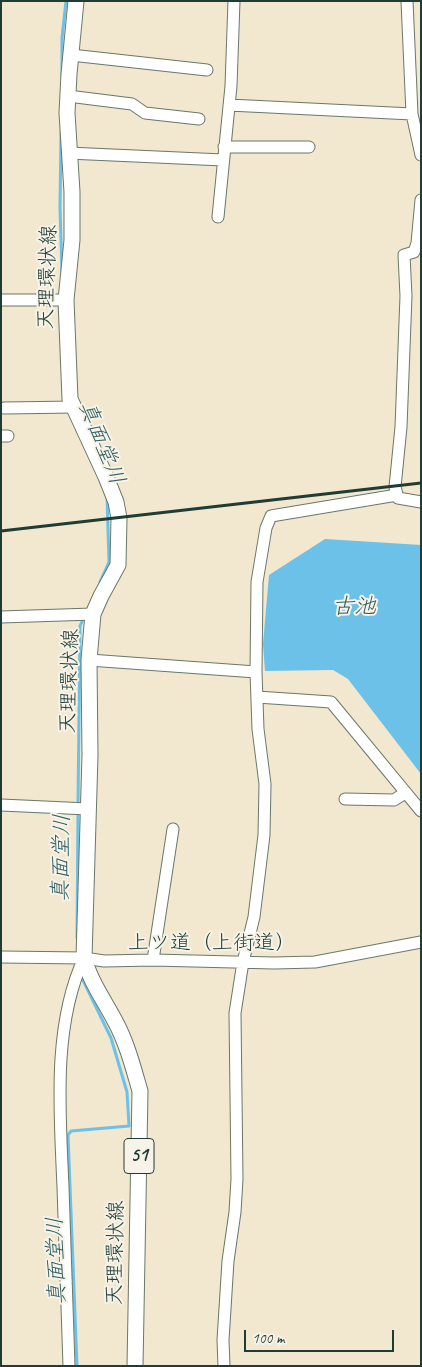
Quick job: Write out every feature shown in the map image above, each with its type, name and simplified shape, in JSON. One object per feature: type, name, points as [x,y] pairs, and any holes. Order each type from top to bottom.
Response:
[{"type":"main road","name":"天理環状線","points":[[76,1],[68,96],[68,153],[72,192],[72,240],[66,300],[70,399],[106,477],[120,518],[118,565],[93,614],[89,660],[84,958],[89,975],[116,1022],[130,1054],[140,1092],[135,1366]]},
{"type":"street","points":[[218,217],[222,160],[229,105],[234,1]]},
{"type":"street","points":[[407,1],[412,114],[421,155]]},
{"type":"street","points":[[71,55],[207,70]]},
{"type":"street","points":[[68,96],[132,104],[145,113],[199,119]]},
{"type":"street","points":[[229,105],[412,114]]},
{"type":"street","points":[[224,146],[309,147]]},
{"type":"street","points":[[68,153],[222,160]]},
{"type":"street","points":[[421,200],[418,243],[414,252],[404,255],[406,296],[396,487],[398,498],[421,502]]},
{"type":"street","points":[[1,300],[66,300]]},
{"type":"street","points":[[4,408],[75,407]]},
{"type":"street","points":[[224,1366],[228,1261],[235,1212],[237,1179],[235,1013],[243,962],[254,917],[264,834],[265,784],[258,729],[256,672],[257,582],[266,528],[271,516],[397,495]]},
{"type":"street","points":[[1,616],[93,614]]},
{"type":"street","points":[[89,660],[256,672]]},
{"type":"street","points":[[257,697],[331,702],[404,793],[421,811]]},
{"type":"street","points":[[345,799],[394,800],[404,793]]},
{"type":"street","points":[[1,805],[88,808]]},
{"type":"street","points":[[153,960],[173,828]]},
{"type":"street","name":"上ツ道（上街道）","points":[[1,957],[84,958],[104,961],[315,962],[421,942]]},
{"type":"street","points":[[68,1366],[60,1110],[62,1032],[78,971],[84,958]]},
{"type":"water","name":"古池","points":[[325,539],[421,545],[421,774],[348,679],[333,670],[265,671],[263,644],[269,575]]},
{"type":"waterway","name":"真面堂川","points":[[62,76],[62,38],[66,1]]},
{"type":"waterway","name":"真面堂川","points":[[61,132],[60,208],[62,271]]},
{"type":"waterway","name":"真面堂川","points":[[100,582],[109,562],[107,495]]},
{"type":"waterway","name":"真面堂川","points":[[78,805],[80,626],[84,617]]},
{"type":"waterway","name":"真面堂川","points":[[77,938],[78,812]]},
{"type":"waterway","name":"真面堂川","points":[[77,1366],[68,1135],[71,1131],[129,1126],[127,1092],[111,1038],[82,978]]},
{"type":"railway","points":[[1,531],[421,483]]}]
